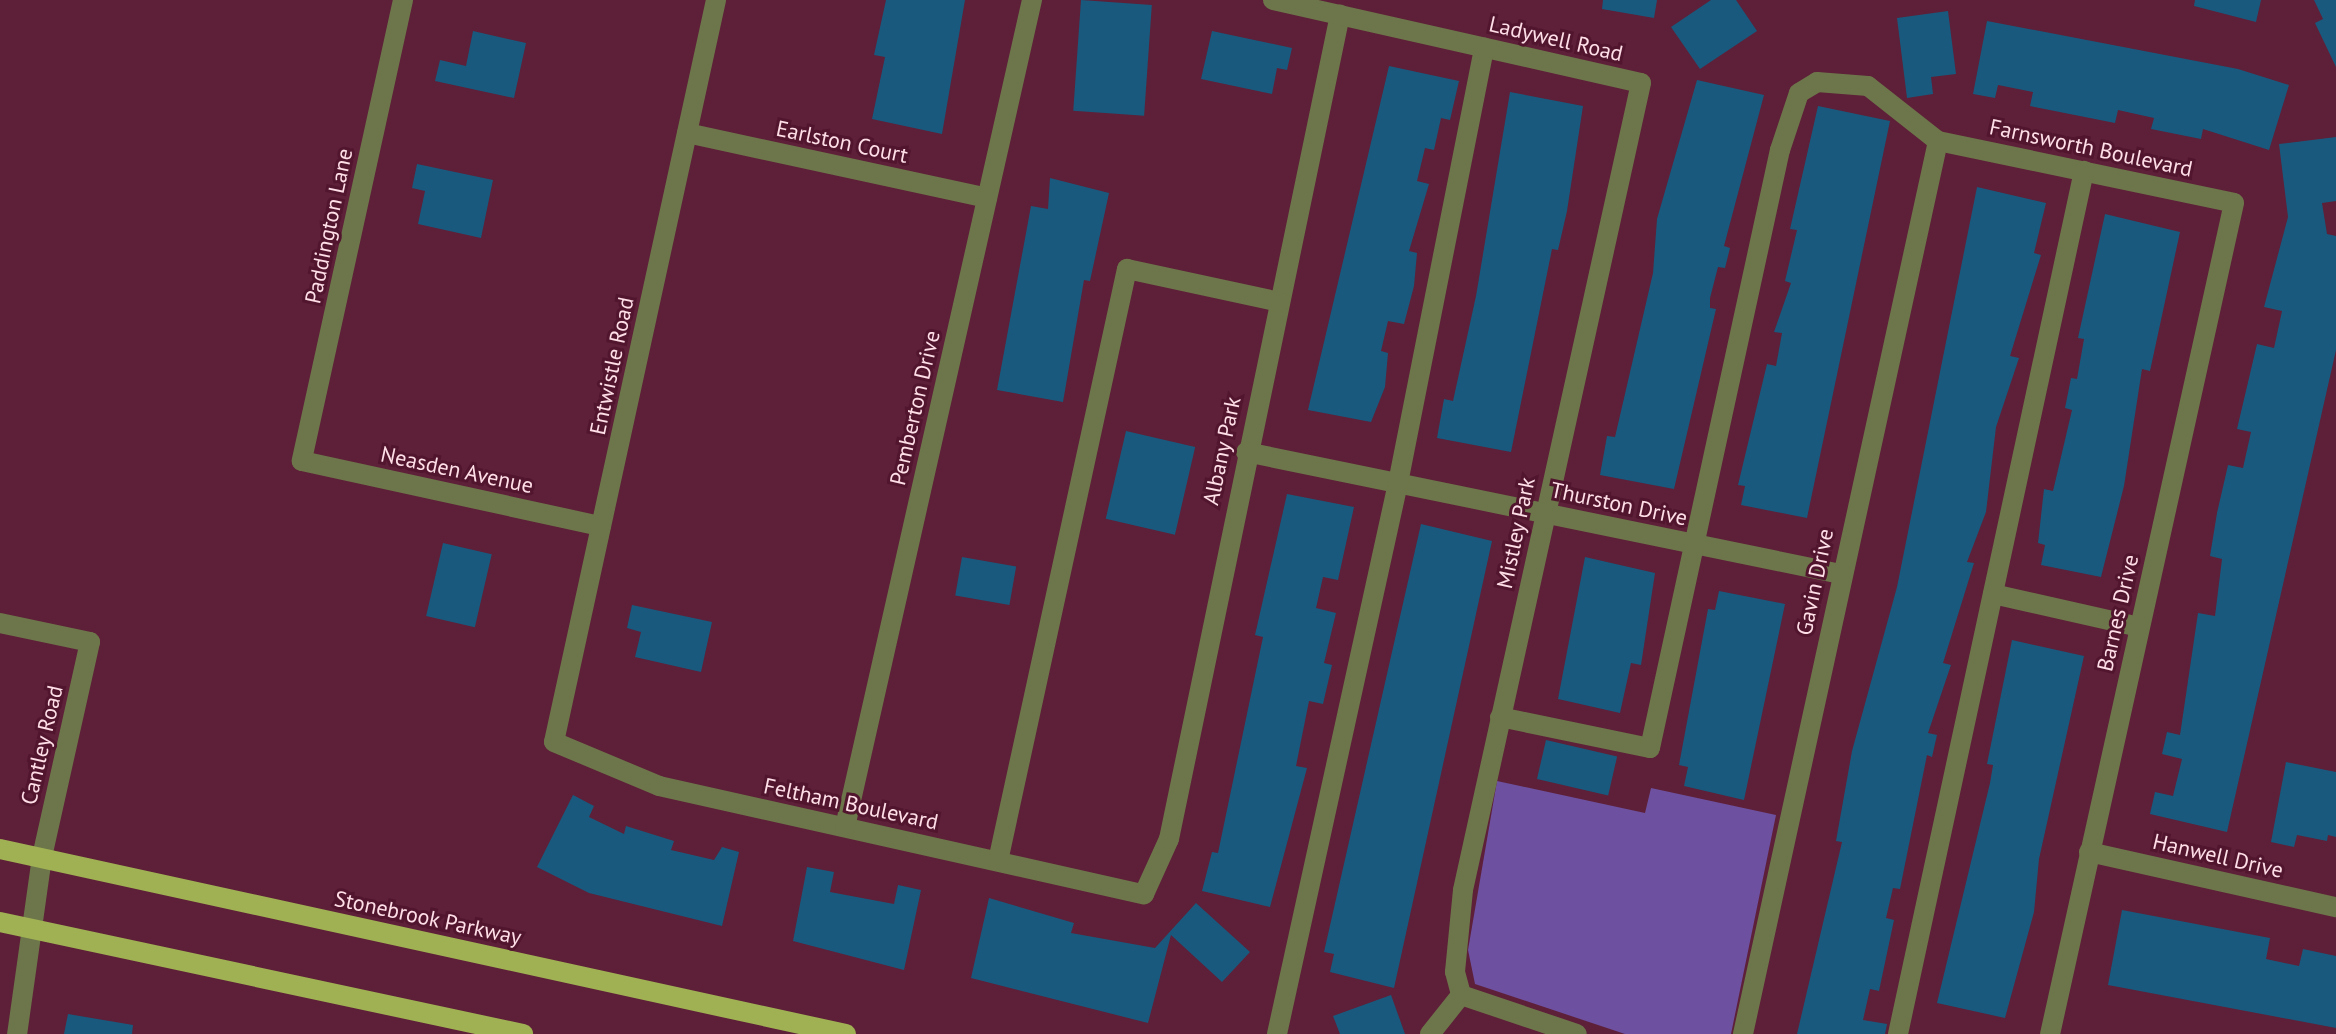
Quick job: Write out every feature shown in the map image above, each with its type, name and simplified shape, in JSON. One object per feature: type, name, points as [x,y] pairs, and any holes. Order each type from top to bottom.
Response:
[{"type":"main road","name":"Stonebrook Parkway","points":[[0,849],[846,1034]]},
{"type":"main road","points":[[0,922],[523,1034]]},
{"type":"street","name":"Paddington Lane","points":[[302,461],[403,0]]},
{"type":"street","name":"Entwistle Road","points":[[554,742],[716,0]]},
{"type":"street","name":"Pemberton Drive","points":[[845,827],[1032,0]]},
{"type":"street","name":"Ladywell Road","points":[[1273,0],[1641,83]]},
{"type":"street","name":"Albany Park","points":[[1144,894],[1169,839],[1246,452],[1340,15]]},
{"type":"street","points":[[1277,1034],[1398,483],[1484,47]]},
{"type":"street","points":[[1500,717],[1650,748],[1692,543],[1789,111],[1799,93],[1817,82],[1868,86],[1938,141]]},
{"type":"street","name":"Mistley Park","points":[[1461,995],[1455,972],[1463,890],[1641,83]]},
{"type":"street","name":"Earlston Court","points":[[687,133],[987,198]]},
{"type":"street","name":"Farnsworth Boulevard","points":[[1938,141],[2234,203]]},
{"type":"street","name":"Gavin Drive","points":[[1743,1034],[1938,141]]},
{"type":"street","points":[[1898,1034],[2084,171]]},
{"type":"street","name":"Barnes Drive","points":[[2050,1034],[2234,203]]},
{"type":"street","points":[[998,861],[1127,269],[1279,302]]},
{"type":"street","name":"Thurston Drive","points":[[1246,452],[1841,574]]},
{"type":"street","name":"Neasden Avenue","points":[[302,461],[601,526]]},
{"type":"street","points":[[1993,594],[2139,627]]},
{"type":"street","name":"Cantley Road","points":[[0,623],[90,642],[42,857],[36,930],[17,1034]]},
{"type":"street","name":"Feltham Boulevard","points":[[554,742],[659,786],[1144,894]]},
{"type":"street","name":"Hanwell Drive","points":[[2089,852],[2336,907]]},
{"type":"street","points":[[1430,1034],[1461,995],[1565,1032]]},
{"type":"shaded area","points":[[1497,781],[1645,813],[1651,788],[1776,815],[1731,1034],[1625,1034],[1475,984],[1468,950]]},
{"type":"building","points":[[886,0],[965,0],[942,134],[872,119],[885,57],[874,55]]},
{"type":"building","points":[[1081,0],[1152,5],[1144,116],[1073,111]]},
{"type":"building","points":[[1603,0],[1657,0],[1654,18],[1602,9]]},
{"type":"building","points":[[1711,0],[1736,0],[1757,31],[1700,69],[1671,27]]},
{"type":"building","points":[[2195,0],[2261,0],[2256,22],[2194,6]]},
{"type":"building","points":[[2314,0],[2336,0],[2336,67],[2315,23],[2323,19]]},
{"type":"building","points":[[1948,11],[1956,74],[1931,77],[1933,94],[1907,98],[1897,18]]},
{"type":"building","points":[[1987,21],[2238,69],[2289,85],[2269,150],[2203,129],[2201,139],[2151,129],[2154,118],[2118,110],[2115,123],[2030,106],[2033,92],[1998,85],[1995,98],[1973,94]]},
{"type":"building","points":[[473,31],[526,43],[514,98],[435,81],[440,60],[466,66]]},
{"type":"building","points":[[1212,31],[1292,48],[1287,70],[1277,68],[1272,94],[1201,79]]},
{"type":"building","points":[[1389,66],[1459,81],[1450,120],[1441,118],[1434,150],[1425,148],[1417,181],[1429,184],[1409,251],[1417,253],[1414,286],[1404,324],[1388,321],[1381,351],[1388,353],[1385,387],[1371,422],[1308,410]]},
{"type":"building","points":[[1697,80],[1764,95],[1724,246],[1730,248],[1725,268],[1718,267],[1710,298],[1710,308],[1716,309],[1674,489],[1600,475],[1607,436],[1615,437],[1653,273],[1657,219]]},
{"type":"building","points":[[1510,92],[1583,106],[1567,211],[1558,250],[1552,249],[1511,452],[1437,438],[1444,399],[1453,401],[1476,296]]},
{"type":"building","points":[[1818,106],[1890,121],[1807,518],[1741,505],[1745,486],[1738,485],[1767,364],[1776,366],[1782,333],[1774,332],[1791,283],[1785,281],[1797,230],[1790,229]]},
{"type":"building","points":[[2336,137],[2336,201],[2322,203],[2327,234],[2336,236],[2336,350],[2227,832],[2150,814],[2155,792],[2173,796],[2182,759],[2162,754],[2167,732],[2180,735],[2198,613],[2215,616],[2222,559],[2210,556],[2228,465],[2243,468],[2251,432],[2237,429],[2257,344],[2274,348],[2282,311],[2264,307],[2288,217],[2279,144]]},
{"type":"building","points":[[417,164],[493,180],[481,238],[418,224],[425,191],[412,188]]},
{"type":"building","points":[[1050,178],[1109,193],[1090,281],[1084,280],[1063,402],[997,390],[1031,206],[1048,209]]},
{"type":"building","points":[[1977,187],[2046,203],[2034,253],[2041,255],[2010,356],[2019,358],[1996,427],[1986,512],[1967,562],[1974,563],[1943,663],[1951,665],[1928,733],[1937,735],[1932,757],[1927,755],[1900,889],[1893,888],[1886,918],[1894,920],[1879,991],[1870,989],[1863,1020],[1887,1024],[1885,1034],[1797,1034],[1842,842],[1836,841],[1852,751],[1897,587]]},
{"type":"building","points":[[2105,214],[2180,232],[2150,371],[2142,369],[2124,486],[2101,577],[2041,565],[2045,545],[2038,543],[2044,489],[2053,491],[2072,410],[2065,408],[2071,378],[2077,379],[2084,339],[2078,338]]},
{"type":"building","points":[[1126,431],[1195,447],[1175,535],[1106,519]]},
{"type":"building","points":[[1287,494],[1354,507],[1338,580],[1323,577],[1316,608],[1336,613],[1324,663],[1332,665],[1323,704],[1309,701],[1296,766],[1307,768],[1270,907],[1202,891],[1212,852],[1218,853],[1263,637],[1255,635]]},
{"type":"building","points":[[1421,524],[1492,541],[1394,988],[1330,972],[1334,954],[1324,952]]},
{"type":"building","points":[[443,543],[492,554],[475,627],[426,616]]},
{"type":"building","points":[[962,557],[1016,567],[1009,605],[955,595]]},
{"type":"building","points":[[1585,557],[1655,573],[1641,665],[1631,663],[1620,713],[1558,699]]},
{"type":"building","points":[[1719,591],[1785,604],[1744,800],[1684,786],[1688,767],[1679,765],[1708,609],[1715,610]]},
{"type":"building","points":[[632,605],[712,622],[701,672],[635,657],[641,632],[627,628]]},
{"type":"building","points":[[2012,640],[2084,656],[2039,859],[2034,912],[2005,1018],[1937,1003],[1990,783],[1993,765],[1987,764]]},
{"type":"building","points":[[1546,740],[1617,756],[1608,795],[1537,779]]},
{"type":"building","points":[[2286,762],[2336,772],[2336,837],[2328,835],[2327,841],[2297,835],[2294,847],[2271,842]]},
{"type":"building","points":[[573,795],[594,806],[589,817],[624,834],[626,826],[674,841],[671,850],[714,860],[722,847],[739,852],[722,926],[589,893],[537,867]]},
{"type":"building","points":[[807,867],[834,872],[830,892],[894,904],[898,885],[921,890],[904,970],[793,941]]},
{"type":"building","points":[[989,898],[1074,923],[1071,933],[1155,948],[1196,903],[1250,952],[1222,982],[1171,935],[1148,1023],[971,978]]},
{"type":"building","points":[[2122,910],[2270,938],[2266,959],[2299,966],[2303,949],[2336,956],[2336,1028],[2108,985]]},
{"type":"building","points":[[1391,995],[1405,1034],[1340,1034],[1333,1016]]},
{"type":"building","points":[[68,1014],[133,1025],[132,1034],[64,1034]]}]
